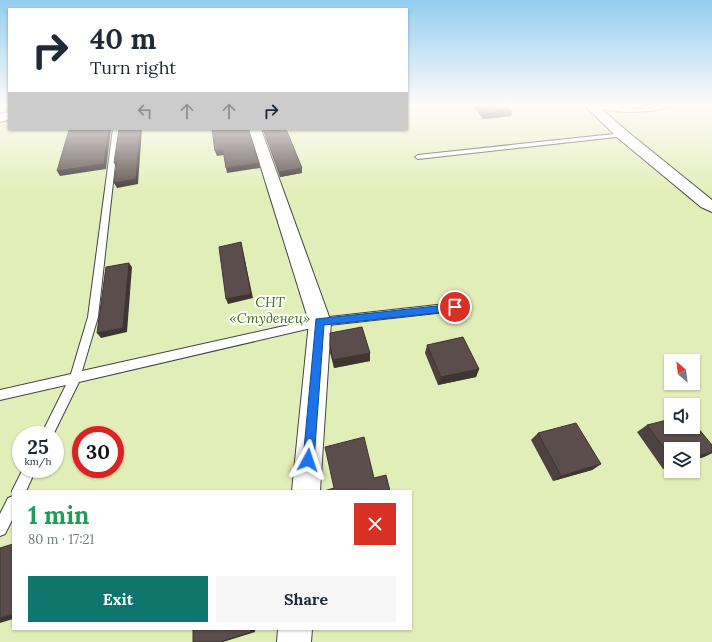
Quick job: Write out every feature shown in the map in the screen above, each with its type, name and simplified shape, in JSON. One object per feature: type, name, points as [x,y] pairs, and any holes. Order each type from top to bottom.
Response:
[{"type":"street","points":[[257,135],[320,322],[306,490]]},
{"type":"street","points":[[624,135],[707,204],[712,206]]},
{"type":"street","points":[[294,642],[295,630]]},
{"type":"lane","points":[[51,426],[75,378],[93,317],[115,135]]},
{"type":"lane","points":[[418,157],[624,135]]},
{"type":"lane","points":[[0,395],[320,322],[455,307]]},
{"type":"lane","points":[[20,490],[26,478]]},
{"type":"lane","points":[[0,529],[12,505]]},
{"type":"green space","name":"СНТ «Студенец»","points":[[0,135],[712,135],[712,642],[0,642]]},
{"type":"building","points":[[68,135],[108,135],[104,164],[57,171]]},
{"type":"building","points":[[118,135],[140,135],[136,179],[114,183],[117,162],[114,163]]},
{"type":"building","points":[[213,135],[250,135],[259,163],[226,168],[223,150],[215,151]]},
{"type":"building","points":[[265,135],[288,135],[302,168],[279,172]]},
{"type":"building","points":[[241,242],[251,294],[226,299],[219,247]]},
{"type":"building","points":[[129,263],[123,328],[97,333],[106,267]]},
{"type":"building","points":[[362,327],[370,353],[333,360],[330,345],[330,333]]},
{"type":"building","points":[[463,337],[479,369],[441,377],[427,345]]},
{"type":"building","points":[[664,421],[664,434],[700,434],[700,430],[712,445],[712,452],[700,456],[700,442],[664,442],[664,448],[647,425]]},
{"type":"building","points":[[576,423],[601,464],[561,476],[538,433]]},
{"type":"building","points":[[364,437],[374,478],[386,475],[390,490],[327,490],[334,488],[325,447]]},
{"type":"building","points":[[12,544],[12,614],[0,618],[0,548]]},
{"type":"building","points":[[193,630],[250,630],[251,632],[220,642],[193,642]]},
{"type":"route","points":[[308,460],[320,322],[455,307]]}]
